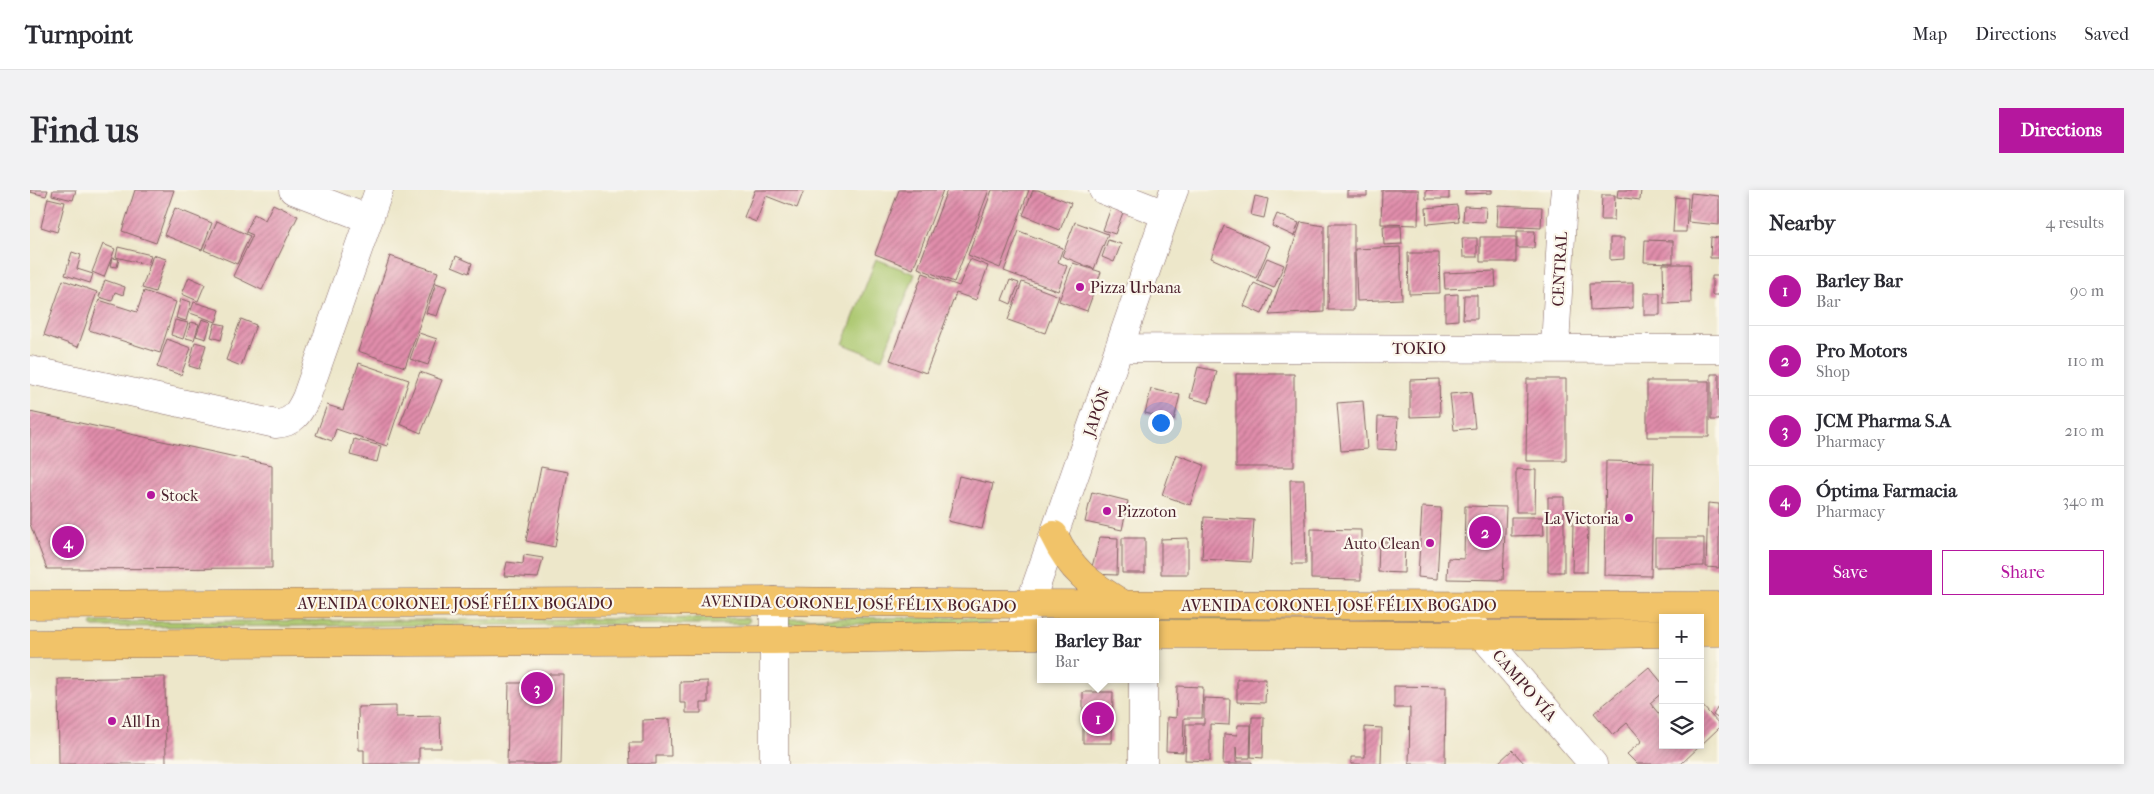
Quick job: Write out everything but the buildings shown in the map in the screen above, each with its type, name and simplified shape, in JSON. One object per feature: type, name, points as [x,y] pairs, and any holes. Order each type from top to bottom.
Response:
[{"type":"main road","points":[[1054,535],[1064,556],[1083,578],[1123,604]]},
{"type":"main road","name":"AVENIDA CORONEL JOSÉ FÉLIX BOGADO","points":[[30,605],[774,601],[1029,604],[1719,606]]},
{"type":"main road","points":[[1704,632],[1719,632]]},
{"type":"main road","name":"AVENIDA CORONEL JOSÉ FÉLIX BOGADO","points":[[1159,634],[1482,635],[1659,633]]},
{"type":"main road","name":"AVENIDA CORONEL JOSÉ FÉLIX BOGADO","points":[[30,644],[774,640],[1030,635]]},
{"type":"street","points":[[293,190],[369,218]]},
{"type":"street","points":[[30,370],[276,424],[292,420],[297,415],[306,398],[379,190]]},
{"type":"street","points":[[1104,190],[1170,202]]},
{"type":"street","name":"CENTRAL","points":[[1555,348],[1565,190]]},
{"type":"street","name":"JAPÓN","points":[[1030,635],[1029,604],[1170,202]]},
{"type":"street","name":"TOKIO","points":[[1119,348],[1719,349]]},
{"type":"street","points":[[774,601],[774,764]]},
{"type":"street","name":"CAMPO VÍA","points":[[1457,606],[1592,764]]},
{"type":"street","points":[[1143,683],[1143,764]]},
{"type":"green space","points":[[876,259],[915,274],[882,359],[843,344]]},
{"type":"green space","points":[[989,617],[992,619],[989,624],[786,624],[786,618]]},
{"type":"green space","points":[[1062,617],[1448,618],[1447,623],[1159,622],[1159,618]]},
{"type":"green space","points":[[1659,617],[1659,623],[1525,623],[1522,621],[1525,618]]},
{"type":"green space","points":[[1704,617],[1719,617],[1719,623],[1704,623]]},
{"type":"green space","points":[[748,618],[750,620],[747,624],[93,627],[91,624],[93,622]]},
{"type":"place","name":"Pizza Urbana","points":[[1080,287]]},
{"type":"place","name":"Stock","points":[[151,495]]},
{"type":"place","name":"Pizzoton","points":[[1107,511]]},
{"type":"place","name":"La Victoria","points":[[1629,518]]},
{"type":"place","name":"Pro Motors","points":[[1485,532]]},
{"type":"place","name":"Óptima Farmacia","points":[[68,542]]},
{"type":"place","name":"Auto Clean","points":[[1430,543]]},
{"type":"place","name":"JCM Pharma S.A","points":[[537,688]]},
{"type":"place","name":"Barley Bar","points":[[1098,718]]},
{"type":"place","name":"All In","points":[[112,721]]}]
